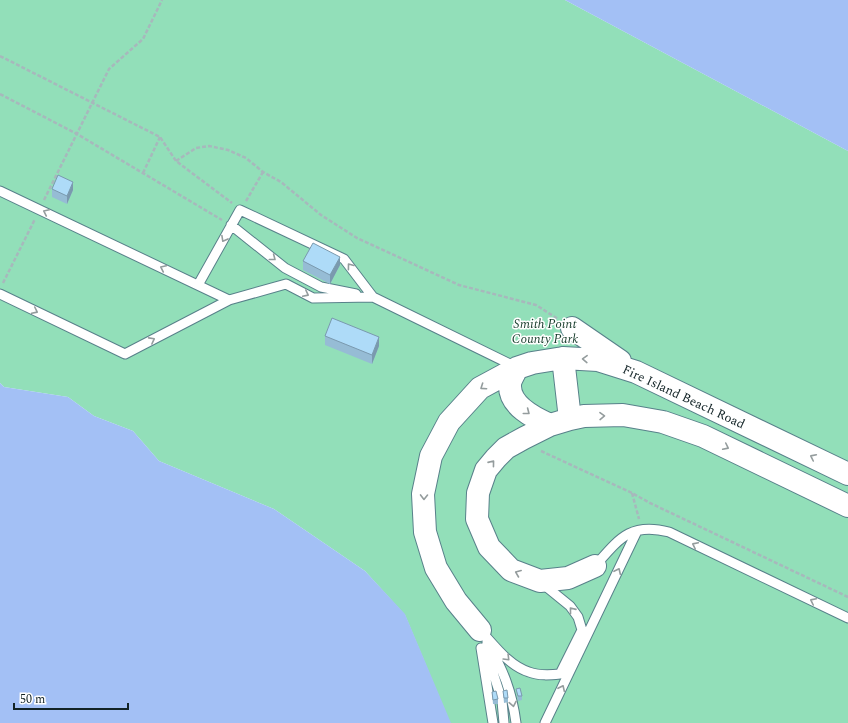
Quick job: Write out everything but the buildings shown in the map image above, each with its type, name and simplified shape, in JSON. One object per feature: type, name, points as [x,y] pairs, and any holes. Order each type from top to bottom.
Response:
[{"type":"street","points":[[572,328],[636,372]]},
{"type":"street","points":[[560,422],[563,358]]},
{"type":"street","name":"Fire Island Beach Road","points":[[480,630],[456,601],[436,568],[425,532],[423,494],[431,456],[449,422],[480,388],[517,368],[532,363],[563,358],[598,360],[636,372],[848,474]]},
{"type":"street","points":[[517,368],[510,384],[511,396],[525,411],[536,419],[560,422]]},
{"type":"street","points":[[595,566],[568,578],[540,581],[511,570],[488,547],[478,519],[478,493],[486,470],[506,448],[524,438],[560,422],[584,416],[623,415],[663,422],[703,436],[848,506]]},
{"type":"lane","points":[[0,191],[229,300]]},
{"type":"lane","points":[[198,285],[240,210],[344,258],[373,298]]},
{"type":"lane","points":[[231,225],[286,268],[321,287],[373,298],[517,368]]},
{"type":"lane","points":[[0,294],[126,354],[229,300],[286,284],[313,298],[373,298]]},
{"type":"lane","points":[[595,566],[617,541],[628,533],[639,530],[655,529],[669,532],[848,618]]},
{"type":"lane","points":[[545,723],[626,553],[639,530]]},
{"type":"lane","points":[[480,630],[516,666],[530,672],[543,675],[560,674],[582,630],[578,617],[570,606],[540,581]]},
{"type":"lane","points":[[480,630],[483,662],[493,723]]},
{"type":"lane","points":[[480,630],[502,701],[504,723]]},
{"type":"lane","points":[[480,630],[499,662],[511,692],[516,723]]},
{"type":"path","points":[[0,289],[109,69],[143,39],[162,0]]},
{"type":"path","points":[[0,56],[160,137],[176,161],[240,210],[263,172]]},
{"type":"path","points":[[0,94],[77,134],[231,225]]},
{"type":"path","points":[[142,172],[160,137]]},
{"type":"path","points":[[176,161],[196,148],[209,146],[228,150],[246,158],[263,172],[281,182],[321,215],[357,238],[459,285],[536,305],[572,328]]},
{"type":"path","points":[[539,450],[848,597]]},
{"type":"path","points":[[632,493],[639,530]]},
{"type":"green space","name":"Smith Point County Park","points":[[0,0],[565,0],[848,151],[848,723],[450,723],[405,615],[365,571],[274,509],[159,461],[133,431],[94,416],[68,397],[4,387],[0,383]]},
{"type":"water","points":[[565,0],[848,0],[848,151]]},
{"type":"water","points":[[0,383],[4,387],[68,397],[94,416],[133,431],[159,461],[274,509],[365,571],[405,614],[451,723],[0,723]]}]
